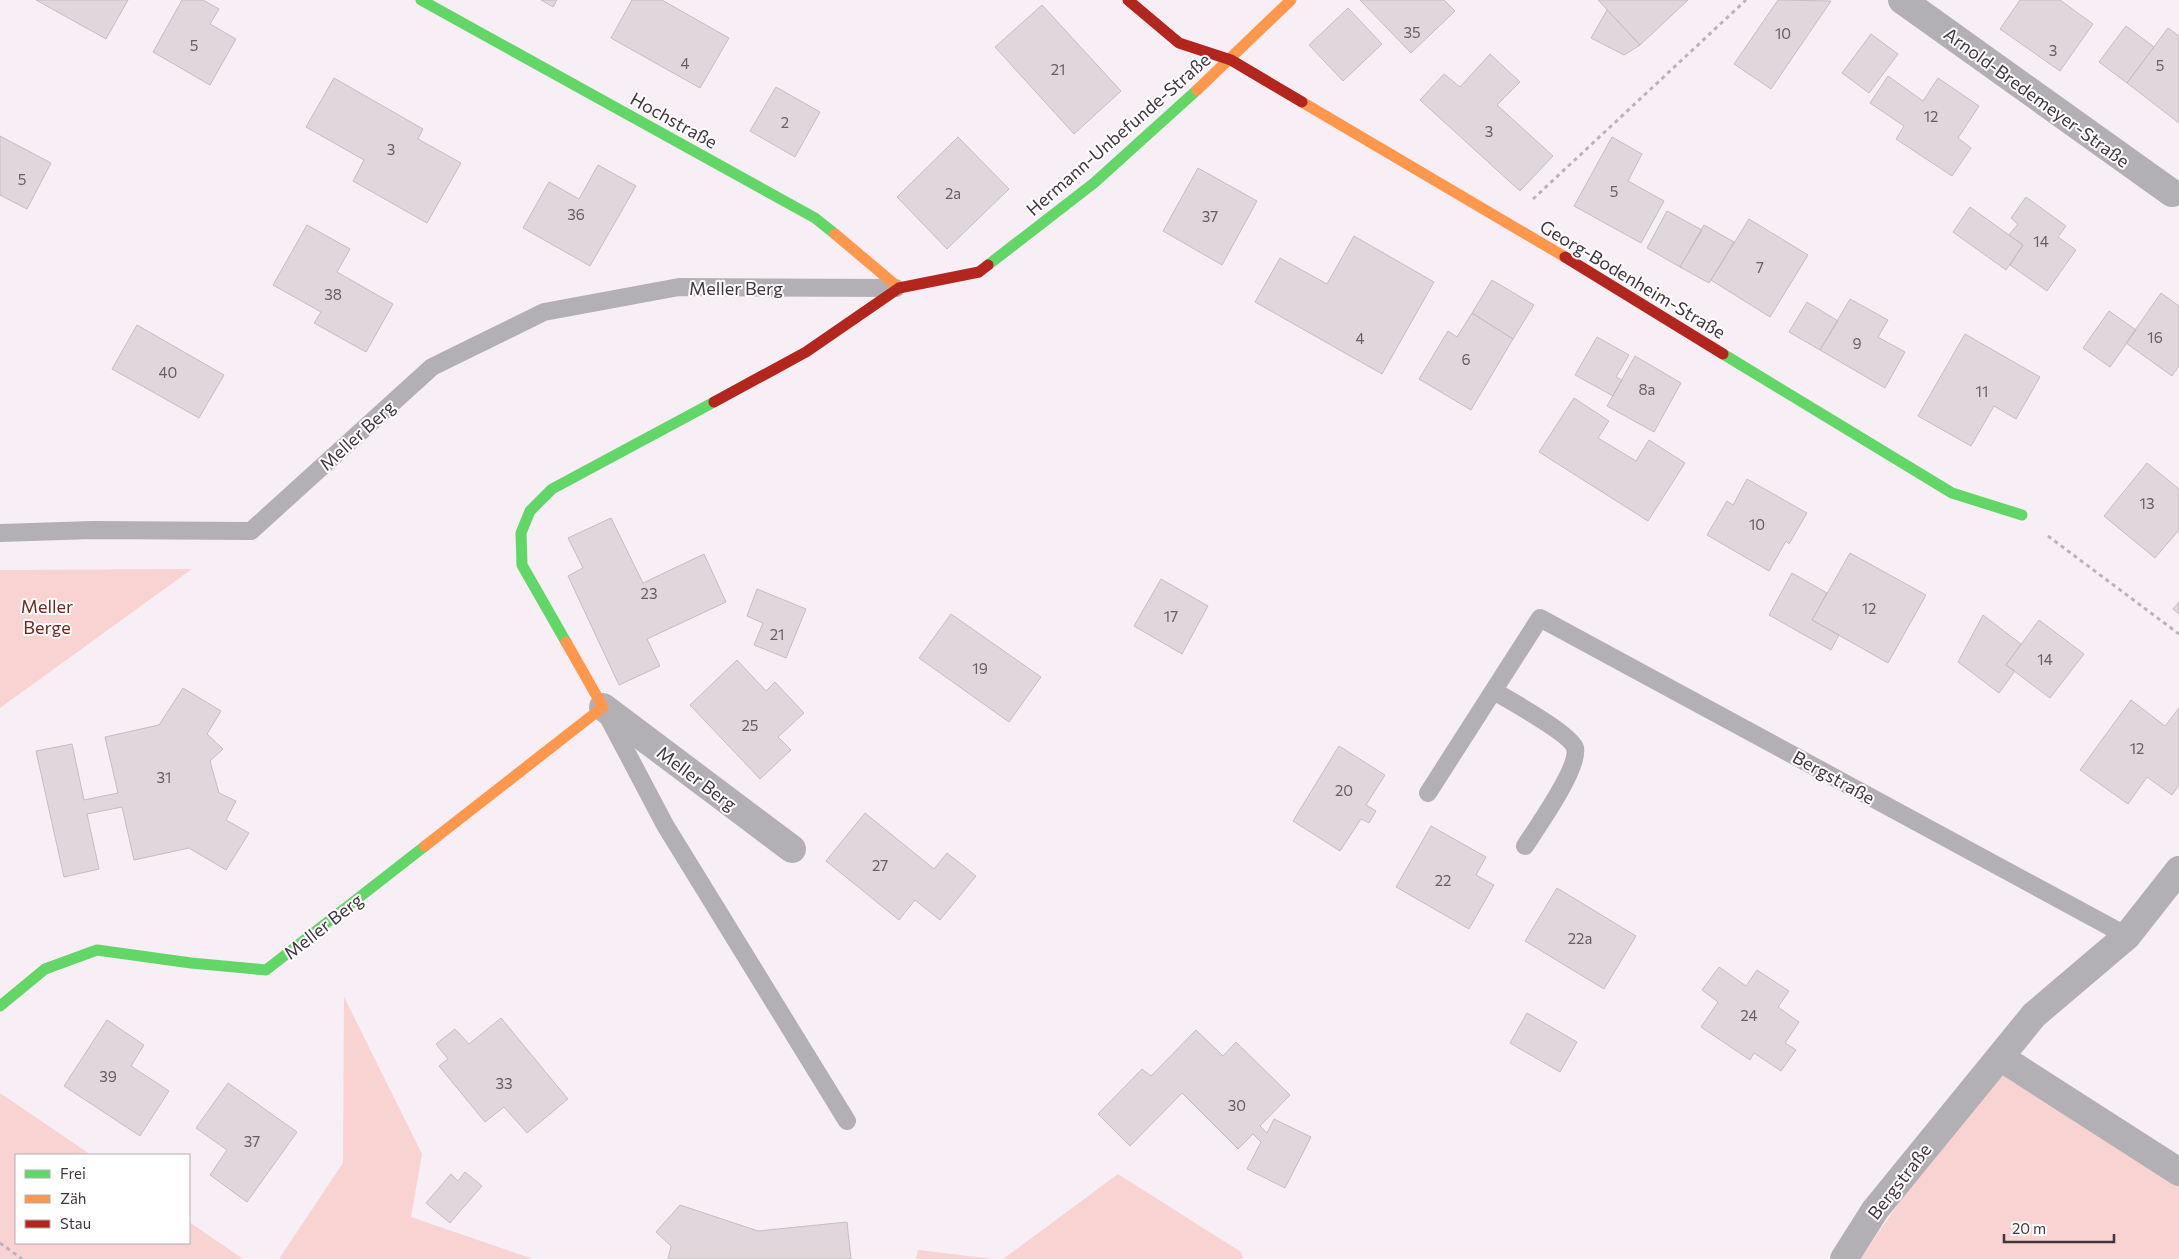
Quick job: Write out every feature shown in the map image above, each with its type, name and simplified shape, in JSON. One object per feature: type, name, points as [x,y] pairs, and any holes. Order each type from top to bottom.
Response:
[{"type":"street","name":"Hochstraße","points":[[421,0],[815,218],[899,288]]},
{"type":"street","name":"Georg-Bodenheim-Straße","points":[[1128,0],[1179,44],[1231,60],[1508,223],[1952,493],[2022,515]]},
{"type":"street","name":"Hermann-Unbefunde-Straße","points":[[899,288],[979,272],[1094,183],[1231,60],[1291,0]]},
{"type":"street","name":"Arnold-Bredemeyer-Straße","points":[[1902,0],[2172,193]]},
{"type":"street","name":"Meller Berg","points":[[792,849],[603,708],[522,565],[521,533],[530,511],[552,489],[806,352],[899,288]]},
{"type":"street","name":"Meller Berg","points":[[0,1006],[45,969],[97,950],[191,963],[266,970],[603,708]]},
{"type":"street","name":"Bergstraße","points":[[1844,1259],[1875,1210],[2034,1015],[2127,936],[2179,870]]},
{"type":"street","points":[[2000,1057],[2179,1172]]},
{"type":"lane","name":"Meller Berg","points":[[0,533],[93,530],[251,531],[432,367],[544,312],[679,287],[899,288]]},
{"type":"lane","name":"Bergstraße","points":[[1494,691],[1540,618],[2127,936]]},
{"type":"lane","points":[[1428,793],[1494,691],[1564,735],[1574,747],[1575,758],[1558,793],[1525,846]]},
{"type":"lane","points":[[603,708],[665,825],[847,1121]]},
{"type":"path","points":[[1508,223],[1746,0]]},
{"type":"path","points":[[2022,515],[2067,552],[2179,634]]},
{"type":"path","points":[[0,1243],[22,1259]]},
{"type":"green space","name":"Meller Berge","points":[[192,569],[0,708],[0,570]]},
{"type":"green space","points":[[344,997],[422,1154],[411,1217],[533,1259],[279,1259],[343,1163]]},
{"type":"green space","points":[[2000,1057],[2179,1172],[2179,1259],[1860,1259]]},
{"type":"green space","points":[[0,1093],[90,1154],[15,1154],[15,1244],[190,1244],[190,1223],[243,1259],[0,1259]]},
{"type":"green space","points":[[1118,1174],[1241,1252],[1243,1259],[1003,1259]]},
{"type":"green space","points":[[918,1250],[994,1259],[916,1259]]},
{"type":"building","points":[[36,0],[128,0],[106,39]]},
{"type":"building","points":[[182,0],[203,0],[219,9],[210,24],[236,39],[210,85],[153,52]]},
{"type":"building","points":[[541,0],[557,0],[553,7]]},
{"type":"building","points":[[632,0],[662,0],[729,38],[700,88],[611,38]]},
{"type":"building","points":[[1360,0],[1444,0],[1455,11],[1411,53]]},
{"type":"building","points":[[1598,0],[1688,0],[1640,45]]},
{"type":"building","points":[[1778,0],[1831,1],[1771,89],[1734,64]]},
{"type":"building","points":[[2020,0],[2060,0],[2093,24],[2060,71],[2000,29]]},
{"type":"building","points":[[1042,5],[1121,91],[1074,134],[995,47]]},
{"type":"building","points":[[1348,8],[1382,44],[1343,81],[1309,45]]},
{"type":"building","points":[[1607,10],[1640,45],[1624,55],[1591,38]]},
{"type":"building","points":[[2126,26],[2154,47],[2127,83],[2099,62]]},
{"type":"building","points":[[2168,28],[2179,36],[2179,123],[2127,83]]},
{"type":"building","points":[[1871,34],[1898,54],[1869,93],[1842,73]]},
{"type":"building","points":[[1490,54],[1520,82],[1497,105],[1553,156],[1520,191],[1420,100],[1444,74],[1460,87]]},
{"type":"building","points":[[1888,76],[1923,101],[1938,78],[1979,106],[1958,138],[1971,148],[1952,176],[1896,139],[1904,126],[1870,103]]},
{"type":"building","points":[[334,78],[423,129],[418,139],[461,163],[427,223],[353,181],[364,160],[306,127]]},
{"type":"building","points":[[776,87],[820,112],[795,157],[750,131]]},
{"type":"building","points":[[0,136],[51,163],[27,209],[0,195]]},
{"type":"building","points":[[958,137],[1009,189],[947,249],[897,197]]},
{"type":"building","points":[[1612,137],[1642,154],[1628,181],[1664,201],[1641,243],[1574,206]]},
{"type":"building","points":[[598,165],[636,186],[590,266],[523,228],[549,182],[579,199]]},
{"type":"building","points":[[1198,168],[1257,201],[1222,265],[1163,231]]},
{"type":"building","points":[[2026,197],[2066,226],[2058,237],[2076,250],[2047,291],[2010,265],[2023,245],[2009,235],[2018,224],[2011,218]]},
{"type":"building","points":[[1970,207],[2023,245],[2006,270],[1953,232]]},
{"type":"building","points":[[1667,211],[1702,230],[1680,267],[1647,248]]},
{"type":"building","points":[[1749,219],[1808,255],[1770,317],[1711,280]]},
{"type":"building","points":[[307,225],[350,249],[337,272],[393,304],[366,352],[314,323],[321,312],[273,285]]},
{"type":"building","points":[[1704,225],[1734,242],[1709,283],[1680,267]]},
{"type":"building","points":[[1354,236],[1434,282],[1382,374],[1255,302],[1280,258],[1327,284]]},
{"type":"building","points":[[1492,280],[1534,305],[1513,339],[1472,313]]},
{"type":"building","points":[[2161,293],[2179,306],[2179,366],[2172,376],[2126,343]]},
{"type":"building","points":[[1850,299],[1888,320],[1878,337],[1905,352],[1885,388],[1820,350]]},
{"type":"building","points":[[1807,302],[1838,321],[1820,350],[1789,332]]},
{"type":"building","points":[[2109,311],[2136,330],[2110,367],[2083,348]]},
{"type":"building","points":[[1472,313],[1513,339],[1471,410],[1419,379],[1448,331],[1457,337]]},
{"type":"building","points":[[137,325],[224,375],[199,418],[112,369]]},
{"type":"building","points":[[1965,334],[2040,377],[2016,419],[1994,406],[1971,446],[1918,416]]},
{"type":"building","points":[[1597,337],[1629,355],[1616,377],[1622,380],[1613,396],[1575,375]]},
{"type":"building","points":[[1635,356],[1681,383],[1654,432],[1607,406]]},
{"type":"building","points":[[1574,398],[1609,421],[1598,438],[1636,461],[1649,440],[1685,463],[1648,521],[1539,452]]},
{"type":"building","points":[[2147,463],[2179,489],[2179,530],[2155,558],[2104,516]]},
{"type":"building","points":[[1747,479],[1807,513],[1789,544],[1786,541],[1769,571],[1707,535],[1727,501],[1733,505]]},
{"type":"building","points":[[611,518],[643,583],[704,554],[726,602],[647,639],[660,666],[619,685],[568,576],[583,568],[568,538]]},
{"type":"building","points":[[1850,553],[1926,595],[1888,663],[1812,620]]},
{"type":"building","points":[[1792,573],[1827,593],[1812,620],[1839,635],[1831,650],[1769,615]]},
{"type":"building","points":[[1161,579],[1208,606],[1182,654],[1134,626]]},
{"type":"building","points":[[757,589],[806,609],[786,658],[754,645],[763,623],[747,616]]},
{"type":"building","points":[[2179,602],[2179,614],[2173,609]]},
{"type":"building","points":[[951,614],[1041,677],[1009,722],[919,658]]},
{"type":"building","points":[[1983,615],[2021,644],[2006,665],[2015,671],[1999,693],[1958,662]]},
{"type":"building","points":[[2039,620],[2084,654],[2050,698],[2006,665]]},
{"type":"building","points":[[737,660],[766,691],[775,682],[804,713],[778,737],[791,750],[760,779],[690,705]]},
{"type":"building","points":[[183,688],[221,711],[207,734],[223,749],[210,761],[219,793],[236,801],[226,820],[249,833],[226,870],[189,848],[134,860],[122,807],[87,814],[99,869],[64,877],[36,751],[72,744],[84,800],[118,793],[105,737],[159,725]]},
{"type":"building","points":[[2131,700],[2165,726],[2179,708],[2179,785],[2172,795],[2147,777],[2128,804],[2080,770]]},
{"type":"building","points":[[1339,746],[1385,775],[1366,805],[1376,811],[1369,823],[1361,819],[1340,851],[1293,821]]},
{"type":"building","points":[[865,813],[934,869],[947,853],[976,876],[940,920],[915,900],[899,920],[826,861]]},
{"type":"building","points":[[1431,826],[1486,857],[1476,875],[1494,885],[1469,929],[1396,887]]},
{"type":"building","points":[[1557,888],[1636,936],[1604,989],[1525,941]]},
{"type":"building","points":[[1719,967],[1746,986],[1757,970],[1789,991],[1778,1007],[1799,1022],[1785,1043],[1796,1050],[1781,1071],[1754,1053],[1750,1060],[1701,1027],[1718,1002],[1702,990]]},
{"type":"building","points":[[1527,1013],[1577,1042],[1560,1072],[1510,1043]]},
{"type":"building","points":[[501,1018],[568,1099],[527,1133],[504,1107],[485,1122],[439,1066],[448,1059],[436,1044],[455,1029],[469,1044]]},
{"type":"building","points":[[107,1020],[144,1045],[131,1066],[169,1091],[140,1136],[64,1086]]},
{"type":"building","points":[[1196,1030],[1223,1056],[1236,1042],[1290,1095],[1260,1126],[1267,1133],[1274,1119],[1311,1137],[1285,1188],[1247,1169],[1261,1142],[1253,1134],[1238,1149],[1182,1093],[1130,1146],[1098,1114],[1142,1069],[1151,1076]]},
{"type":"building","points":[[228,1083],[297,1132],[247,1202],[210,1175],[227,1150],[196,1128]]},
{"type":"building","points":[[465,1172],[482,1186],[450,1223],[426,1203],[451,1174],[458,1181]]},
{"type":"building","points":[[680,1205],[758,1231],[847,1222],[851,1259],[668,1259],[671,1246],[656,1232]]},
{"type":"traffic: fast","points":[[421,0],[815,218],[835,234]]},
{"type":"traffic: fast","points":[[988,265],[1094,183],[1197,90]]},
{"type":"traffic: fast","points":[[1723,354],[1952,493],[2022,515]]},
{"type":"traffic: fast","points":[[566,642],[522,565],[521,533],[530,511],[552,489],[714,402]]},
{"type":"traffic: fast","points":[[0,1006],[45,969],[97,950],[191,963],[266,970],[425,846]]},
{"type":"traffic: slow","points":[[1197,90],[1291,0]]},
{"type":"traffic: slow","points":[[1302,102],[1565,257]]},
{"type":"traffic: slow","points":[[835,234],[899,288]]},
{"type":"traffic: slow","points":[[425,846],[603,707],[566,642]]},
{"type":"traffic: jam","points":[[1128,0],[1179,43],[1231,60],[1302,102]]},
{"type":"traffic: jam","points":[[1565,257],[1723,354]]},
{"type":"traffic: jam","points":[[714,402],[806,352],[899,288],[979,272],[988,265]]}]
